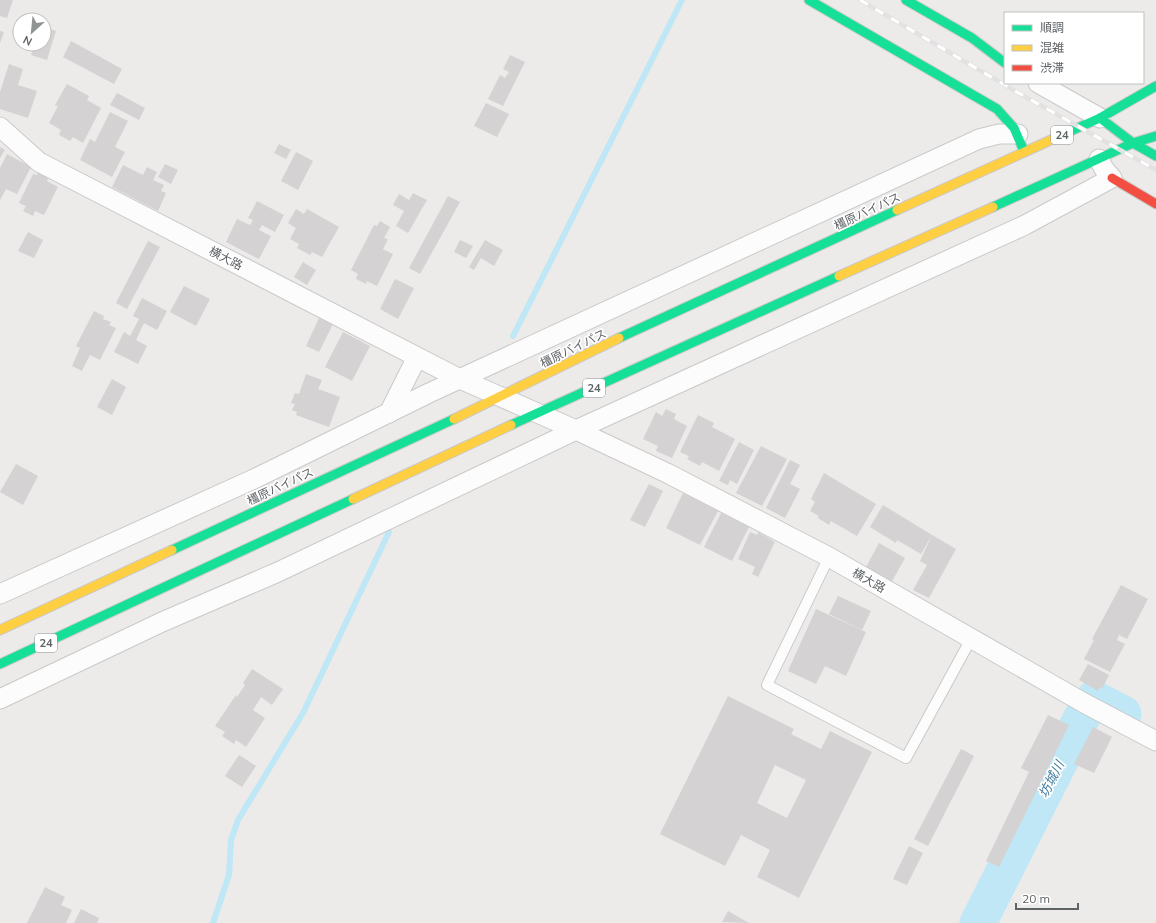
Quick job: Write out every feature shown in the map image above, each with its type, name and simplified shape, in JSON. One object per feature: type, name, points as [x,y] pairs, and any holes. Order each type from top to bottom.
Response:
[{"type":"main road","points":[[809,0],[987,102],[1009,121],[1021,142]]},
{"type":"main road","points":[[906,0],[972,38],[1004,62]]},
{"type":"main road","name":"橿原バイパス","points":[[0,630],[500,397],[1021,142],[1100,118],[1156,86]]},
{"type":"main road","points":[[1100,118],[1133,142],[1156,156]]},
{"type":"main road","name":"24","points":[[0,664],[538,414],[1099,159],[1133,142],[1156,136]]},
{"type":"main road","points":[[1112,178],[1156,204]]},
{"type":"street","points":[[1040,84],[1100,118]]},
{"type":"street","name":"横大路","points":[[0,127],[39,162],[460,379],[576,430],[667,474],[829,557],[971,639],[1156,742]]},
{"type":"street","points":[[0,594],[254,479],[460,379],[979,139],[999,134],[1021,142]]},
{"type":"street","points":[[0,699],[162,622],[278,572],[576,430],[1025,225],[1112,178],[1104,169],[1099,159]]},
{"type":"street","points":[[389,413],[417,357]]},
{"type":"lane","points":[[829,557],[767,685],[906,758],[971,639]]},
{"type":"building","points":[[0,0],[13,0],[7,18],[0,16]]},
{"type":"building","points":[[52,30],[56,31],[52,44]]},
{"type":"building","points":[[0,31],[4,32],[0,43]]},
{"type":"building","points":[[71,41],[122,69],[114,84],[63,57]]},
{"type":"building","points":[[32,52],[49,52],[47,60],[31,55]]},
{"type":"building","points":[[510,55],[525,62],[503,106],[488,99],[500,75],[505,78],[509,72],[503,69]]},
{"type":"building","points":[[9,64],[23,69],[18,85],[37,91],[28,118],[0,109],[0,92]]},
{"type":"building","points":[[67,84],[89,96],[87,100],[101,108],[83,143],[73,137],[70,141],[59,135],[61,130],[49,123],[58,106],[55,105]]},
{"type":"building","points":[[117,93],[145,108],[139,120],[110,105]]},
{"type":"building","points":[[486,103],[509,114],[497,137],[474,126]]},
{"type":"building","points":[[110,112],[128,121],[115,147],[125,152],[112,177],[80,160],[90,139],[95,142]]},
{"type":"building","points":[[279,144],[291,150],[286,159],[274,153]]},
{"type":"building","points":[[0,147],[5,150],[0,158]]},
{"type":"building","points":[[296,152],[313,161],[298,190],[281,181]]},
{"type":"building","points":[[7,154],[31,167],[17,194],[6,189],[0,200],[0,168]]},
{"type":"building","points":[[165,164],[178,170],[171,184],[158,177]]},
{"type":"building","points":[[123,165],[143,175],[147,167],[157,172],[153,180],[164,185],[161,191],[166,193],[158,211],[112,187]]},
{"type":"building","points":[[38,172],[49,177],[47,181],[58,187],[44,215],[35,211],[33,216],[23,211],[26,206],[19,203],[33,174],[37,175]]},
{"type":"building","points":[[413,193],[427,200],[408,233],[396,226],[404,211],[393,205],[399,194],[409,200]]},
{"type":"building","points":[[448,196],[460,202],[420,274],[409,268]]},
{"type":"building","points":[[257,201],[284,215],[275,232],[262,225],[259,230],[271,236],[259,259],[226,242],[237,219],[250,225],[253,220],[248,218]]},
{"type":"building","points":[[296,209],[304,214],[307,209],[339,227],[322,257],[312,252],[310,255],[297,248],[299,244],[290,239],[296,228],[288,223]]},
{"type":"building","points":[[380,221],[390,227],[384,238],[388,239],[383,249],[393,254],[377,286],[367,281],[366,284],[356,279],[358,274],[351,270],[374,225],[377,226]]},
{"type":"building","points":[[28,232],[43,240],[34,258],[18,251]]},
{"type":"building","points":[[460,240],[473,246],[466,258],[454,252]]},
{"type":"building","points":[[485,240],[503,250],[494,266],[481,258],[474,270],[469,267]]},
{"type":"building","points":[[148,241],[160,247],[127,309],[116,303]]},
{"type":"building","points":[[303,262],[316,270],[307,285],[294,277]]},
{"type":"building","points":[[395,279],[414,288],[398,319],[380,309]]},
{"type":"building","points":[[184,286],[210,299],[196,326],[170,312]]},
{"type":"building","points":[[142,298],[167,311],[157,330],[144,323],[136,340],[147,346],[138,364],[114,352],[124,332],[130,336],[139,319],[133,316]]},
{"type":"building","points":[[94,311],[104,316],[103,319],[111,322],[109,325],[116,328],[100,360],[90,355],[82,371],[72,366],[80,348],[76,346]]},
{"type":"building","points":[[319,318],[333,324],[319,352],[306,346]]},
{"type":"building","points":[[343,332],[370,346],[352,381],[325,367]]},
{"type":"building","points":[[306,374],[322,380],[318,389],[340,397],[329,427],[296,415],[297,412],[292,410],[295,404],[291,403],[295,393],[299,394]]},
{"type":"building","points":[[112,379],[126,387],[112,415],[97,407]]},
{"type":"building","points":[[666,409],[676,414],[674,419],[687,426],[672,458],[656,451],[658,446],[643,439],[656,412],[662,416]]},
{"type":"building","points":[[698,415],[714,423],[712,427],[735,439],[719,471],[702,462],[700,466],[687,459],[689,456],[680,452]]},
{"type":"building","points":[[739,442],[754,450],[737,484],[730,480],[728,485],[719,481]]},
{"type":"building","points":[[761,446],[787,459],[762,506],[736,493]]},
{"type":"building","points":[[790,460],[800,465],[790,484],[800,489],[785,518],[766,508]]},
{"type":"building","points":[[16,464],[38,476],[23,505],[0,492]]},
{"type":"building","points":[[824,473],[876,504],[857,536],[831,521],[829,525],[818,518],[819,516],[810,511],[815,502],[811,499]]},
{"type":"building","points":[[649,484],[663,491],[645,527],[630,520]]},
{"type":"building","points":[[683,493],[718,511],[700,545],[666,528]]},
{"type":"building","points":[[883,505],[932,535],[921,554],[897,540],[896,543],[870,527]]},
{"type":"building","points":[[721,513],[749,527],[732,561],[704,547]]},
{"type":"building","points":[[750,532],[757,535],[758,532],[775,542],[758,577],[752,574],[755,567],[738,559]]},
{"type":"building","points":[[932,535],[956,549],[929,598],[913,590],[927,565],[920,561]]},
{"type":"building","points":[[879,543],[905,558],[891,583],[865,569]]},
{"type":"building","points":[[1121,585],[1148,599],[1127,639],[1119,635],[1117,640],[1125,644],[1110,672],[1084,659],[1094,640],[1092,639]]},
{"type":"building","points":[[838,596],[871,611],[862,630],[829,614]]},
{"type":"building","points":[[816,609],[866,632],[846,676],[825,666],[816,684],[788,671]]},
{"type":"building","points":[[1088,664],[1109,675],[1102,689],[1100,687],[1098,691],[1079,680]]},
{"type":"building","points":[[252,669],[283,689],[272,705],[261,697],[253,710],[265,718],[246,747],[236,740],[234,744],[222,736],[225,732],[215,726],[236,695],[237,697],[245,685],[243,683]]},
{"type":"building","points":[[728,696],[794,729],[791,734],[821,749],[830,731],[872,752],[799,898],[757,877],[770,850],[741,835],[725,866],[660,834]],"holes":[[[775,765],[806,780],[787,818],[757,803]]]},
{"type":"building","points":[[1048,715],[1069,725],[999,867],[986,861],[1029,772],[1021,768]]},
{"type":"building","points":[[1093,727],[1112,737],[1094,773],[1074,764]]},
{"type":"building","points":[[961,749],[974,756],[928,846],[914,839]]},
{"type":"building","points":[[239,755],[256,766],[242,787],[225,776]]},
{"type":"building","points":[[909,846],[923,853],[907,885],[893,879]]},
{"type":"building","points":[[45,887],[65,897],[61,905],[72,910],[66,923],[27,923]]},
{"type":"building","points":[[81,909],[99,918],[97,923],[74,923]]},
{"type":"building","points":[[728,911],[749,923],[722,922]]},
{"type":"waterway","points":[[513,336],[682,0]]},
{"type":"waterway","points":[[213,923],[229,875],[231,840],[238,820],[303,713],[389,532]]},
{"type":"waterway","name":"坊城川","points":[[978,923],[1082,717],[1094,699],[1123,714]]},
{"type":"railway","points":[[860,0],[1015,91],[1156,170]]},
{"type":"traffic: fast","points":[[809,0],[997,109],[1014,128],[1024,151]]},
{"type":"traffic: fast","points":[[906,0],[972,38],[1004,62]]},
{"type":"traffic: fast","points":[[1064,134],[1100,118],[1156,86]]},
{"type":"traffic: fast","points":[[1100,118],[1133,143],[1156,156]]},
{"type":"traffic: fast","points":[[993,207],[1133,143],[1156,136]]},
{"type":"traffic: fast","points":[[619,338],[897,210]]},
{"type":"traffic: fast","points":[[511,425],[839,276]]},
{"type":"traffic: fast","points":[[172,550],[454,419]]},
{"type":"traffic: fast","points":[[0,664],[353,499]]},
{"type":"traffic: slow","points":[[897,210],[1064,134]]},
{"type":"traffic: slow","points":[[839,276],[993,207]]},
{"type":"traffic: slow","points":[[454,419],[619,338]]},
{"type":"traffic: slow","points":[[353,499],[511,425]]},
{"type":"traffic: slow","points":[[0,630],[172,550]]},
{"type":"traffic: jam","points":[[1112,178],[1156,204]]}]
